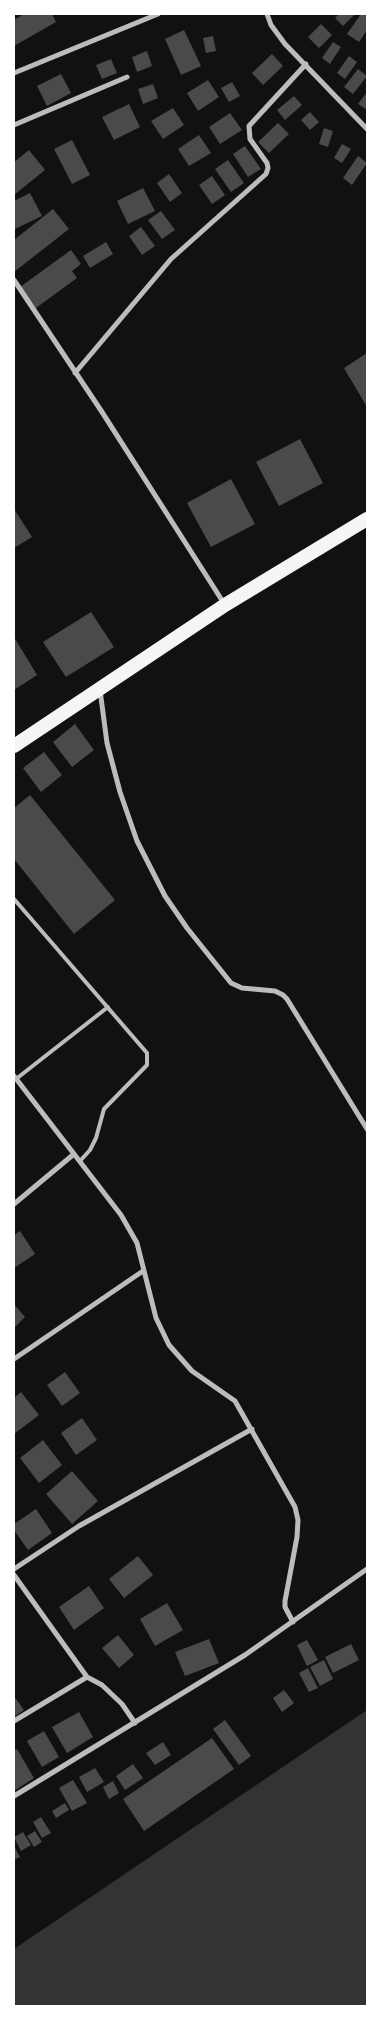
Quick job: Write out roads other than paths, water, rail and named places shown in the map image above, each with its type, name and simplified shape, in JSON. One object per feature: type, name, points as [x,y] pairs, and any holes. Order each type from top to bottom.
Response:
[{"type":"highway","points":[[14,746],[99,687],[225,605],[367,519]]},
{"type":"street","points":[[14,73],[158,14]]},
{"type":"street","points":[[267,14],[278,35],[367,129]]},
{"type":"street","points":[[75,373],[166,264],[267,172],[267,161],[249,136],[250,126],[306,64]]},
{"type":"street","points":[[14,126],[127,76]]},
{"type":"street","points":[[14,280],[102,412],[225,605]]},
{"type":"street","points":[[99,687],[107,743],[120,792],[137,840],[165,896],[187,928],[231,983],[242,988],[275,991],[287,999],[367,1129]]},
{"type":"street","points":[[15,1078],[121,1215],[137,1243],[156,1318],[169,1345],[192,1371],[235,1400],[297,1513],[297,1537],[285,1601],[285,1607],[293,1622]]},
{"type":"street","points":[[14,1204],[74,1154]]},
{"type":"street","points":[[14,1359],[144,1271]]},
{"type":"street","points":[[14,1569],[79,1526],[252,1429]]},
{"type":"street","points":[[14,1796],[245,1655],[367,1569]]},
{"type":"street","points":[[14,1575],[87,1677],[102,1685],[122,1704],[135,1723]]},
{"type":"street","points":[[14,1721],[87,1677]]},
{"type":"lane","points":[[14,899],[147,1053],[149,1059],[147,1065],[104,1109],[96,1138],[90,1150],[80,1162]]},
{"type":"lane","points":[[15,1078],[108,1007]]}]
